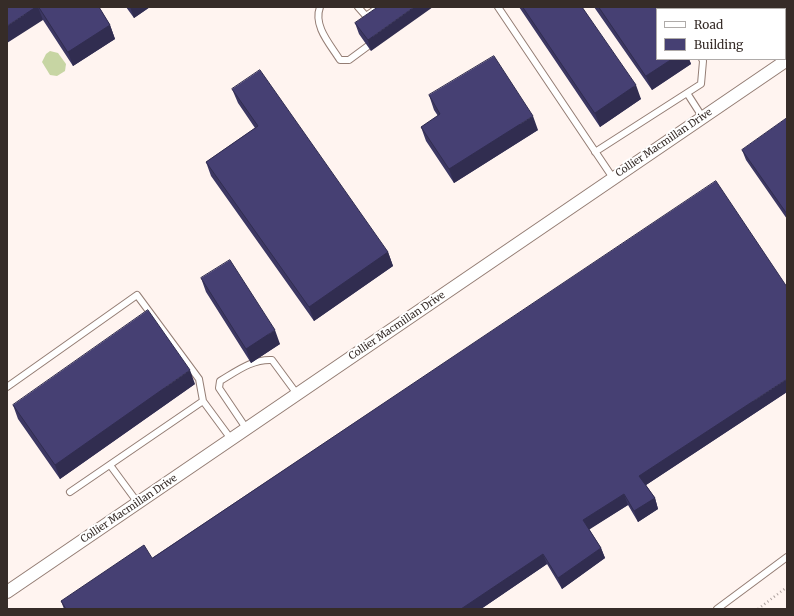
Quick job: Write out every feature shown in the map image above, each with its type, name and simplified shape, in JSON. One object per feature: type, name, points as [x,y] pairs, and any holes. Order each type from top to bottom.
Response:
[{"type":"street","name":"Collier Macmillan Drive","points":[[7,592],[787,60]]},
{"type":"lane","points":[[320,7],[318,14],[319,26],[340,60],[349,60],[368,46]]},
{"type":"lane","points":[[358,7],[366,16],[379,7]]},
{"type":"lane","points":[[498,7],[613,178]]},
{"type":"lane","points":[[595,152],[701,84],[702,60]]},
{"type":"lane","points":[[687,93],[703,118]]},
{"type":"lane","points":[[7,387],[137,295],[198,379],[203,401],[231,439]]},
{"type":"lane","points":[[246,428],[219,388],[220,382],[245,366],[262,359],[272,360],[297,394]]},
{"type":"lane","points":[[70,492],[203,401]]},
{"type":"lane","points":[[110,464],[138,503]]},
{"type":"lane","points":[[717,609],[787,557]]},
{"type":"path","points":[[758,609],[787,587]]},
{"type":"green space","points":[[50,51],[58,53],[66,64],[65,71],[57,76],[50,75],[42,62],[46,54]]},
{"type":"building","points":[[7,7],[36,7],[7,26]]},
{"type":"building","points":[[39,7],[99,7],[110,25],[68,52]]},
{"type":"building","points":[[378,7],[414,7],[368,40],[355,23]]},
{"type":"building","points":[[523,7],[582,7],[636,85],[595,113]]},
{"type":"building","points":[[599,7],[656,7],[656,60],[670,60],[646,76]]},
{"type":"building","points":[[494,56],[533,116],[449,169],[421,127],[440,114],[429,95]]},
{"type":"building","points":[[260,70],[388,252],[309,307],[206,162],[258,126],[232,89]]},
{"type":"building","points":[[787,118],[787,214],[742,150]]},
{"type":"building","points":[[716,181],[787,287],[787,379],[639,476],[655,498],[634,511],[624,494],[583,520],[601,548],[558,578],[543,554],[461,609],[66,609],[61,601],[144,545],[152,558]]},
{"type":"building","points":[[230,260],[275,330],[246,349],[201,278]]},
{"type":"building","points":[[148,310],[190,370],[55,465],[13,405]]}]
